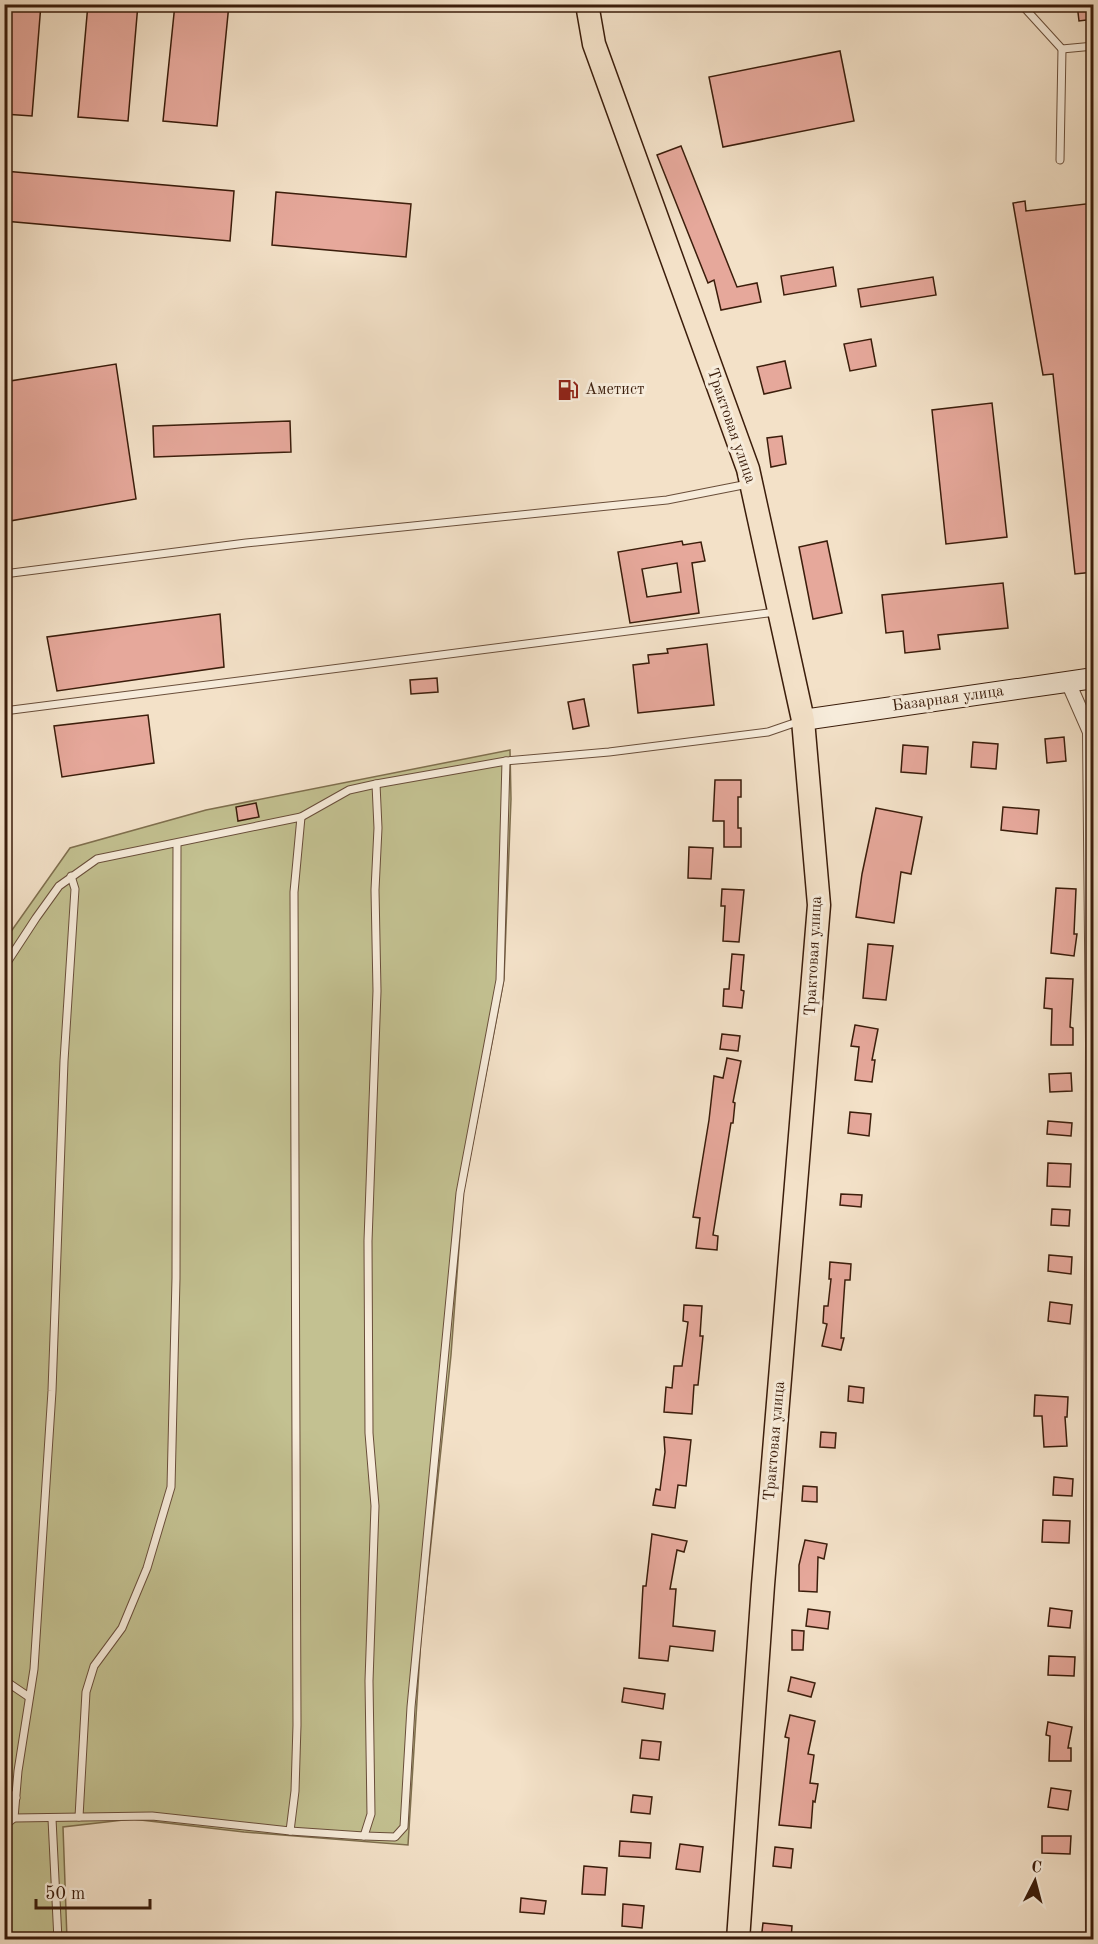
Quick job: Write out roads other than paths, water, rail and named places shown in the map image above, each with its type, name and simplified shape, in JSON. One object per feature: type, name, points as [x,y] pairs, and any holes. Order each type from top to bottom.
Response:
[{"type":"main road","name":"Трактовая улица","points":[[587,4],[594,44],[744,458],[751,483],[803,720],[819,905],[763,1585],[738,1940]]},
{"type":"street","name":"Базарная улица","points":[[803,720],[1094,678]]},
{"type":"street","points":[[1068,682],[1090,732],[1093,1043],[1091,1482],[1093,1940]]},
{"type":"lane","points":[[1021,4],[1062,49],[1060,160]]},
{"type":"lane","points":[[1062,49],[1094,46]]},
{"type":"lane","points":[[4,574],[246,543],[667,500],[751,483]]},
{"type":"lane","points":[[4,711],[779,612]]},
{"type":"lane","points":[[4,967],[59,886],[98,859],[301,817],[349,790],[376,784],[506,761],[609,752],[768,732],[803,720]]},
{"type":"lane","points":[[4,1826],[14,1818],[152,1816],[290,1831],[364,1836],[395,1836],[404,1827],[411,1707],[460,1193],[500,980],[506,761]]},
{"type":"lane","points":[[364,1836],[371,1814],[369,1681],[375,1506],[369,1432],[368,1240],[377,991],[376,784]]},
{"type":"lane","points":[[290,1831],[295,1791],[297,1725],[294,892],[301,817]]},
{"type":"lane","points":[[79,1817],[86,1692],[94,1666],[122,1628],[147,1568],[171,1487],[176,1278],[177,843]]},
{"type":"lane","points":[[14,1818],[34,1669],[52,1391],[64,1061],[75,888],[71,876]]},
{"type":"lane","points":[[4,1680],[29,1697]]},
{"type":"lane","points":[[4,1790],[16,1798]]},
{"type":"lane","points":[[52,1819],[58,1940]]},
{"type":"place","name":"Аметист","points":[[568,390]]}]
